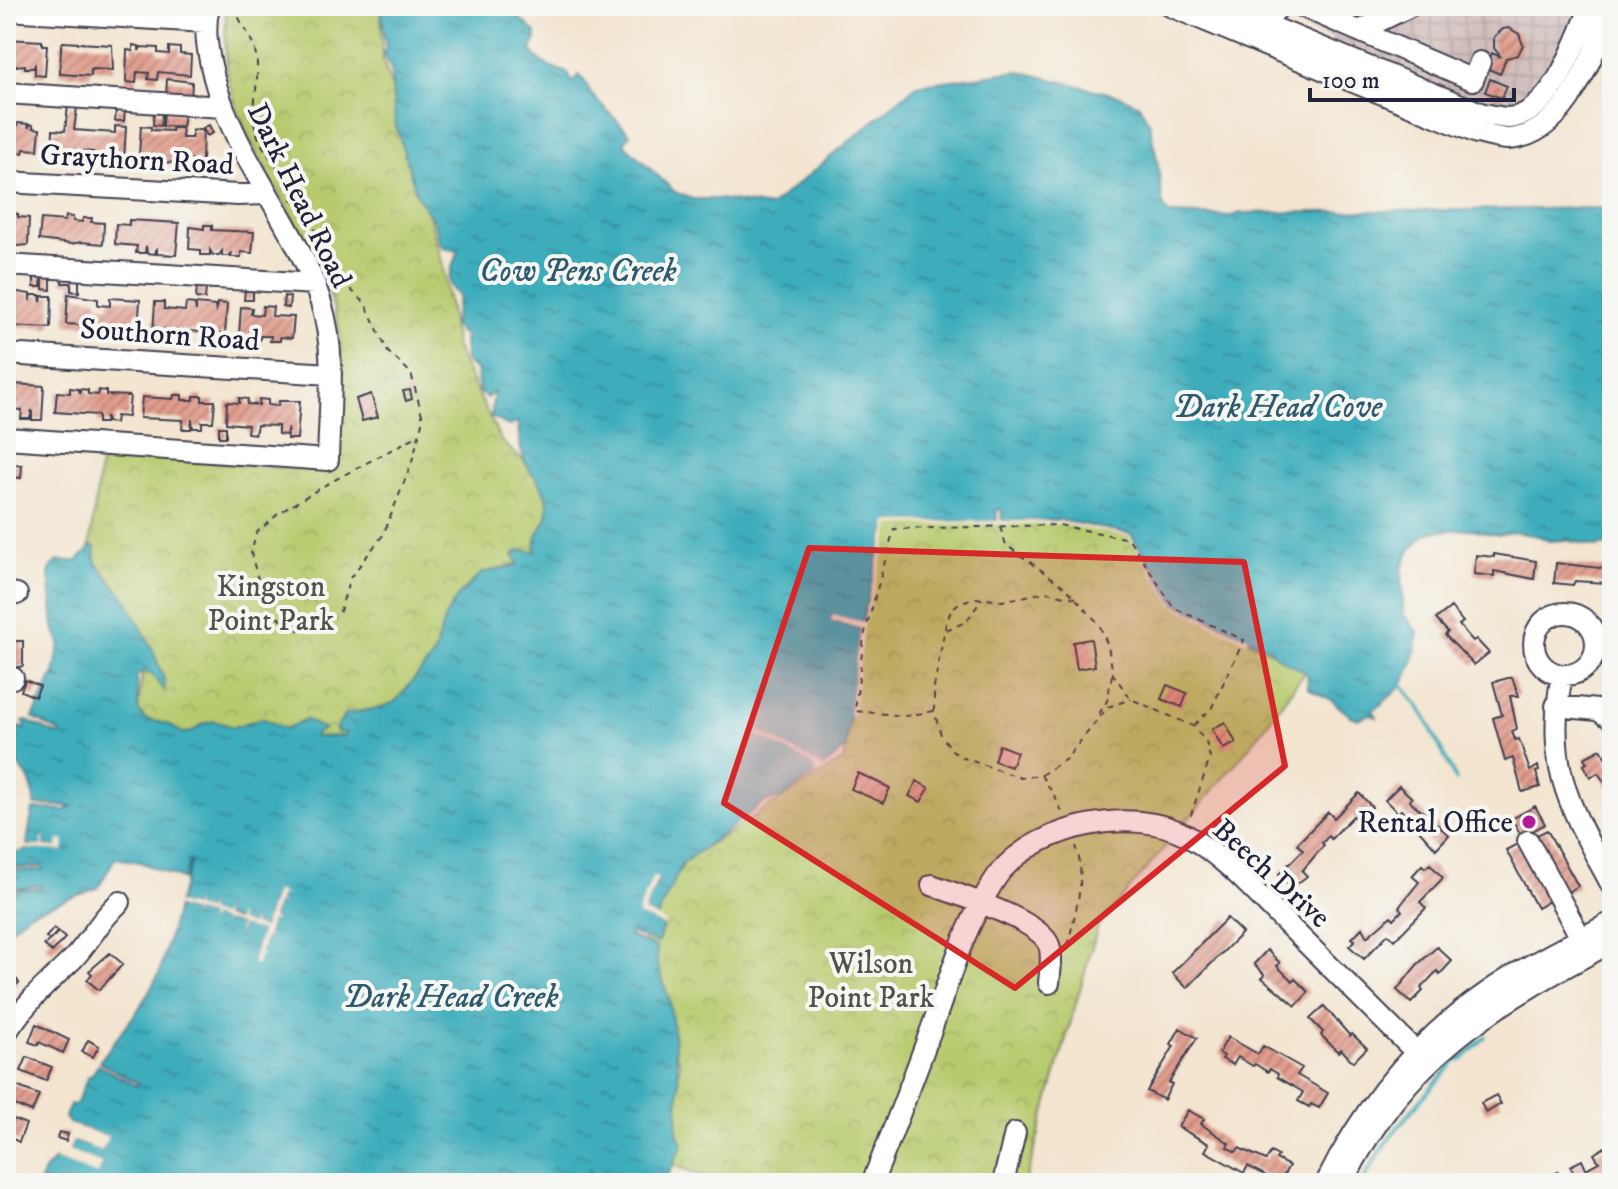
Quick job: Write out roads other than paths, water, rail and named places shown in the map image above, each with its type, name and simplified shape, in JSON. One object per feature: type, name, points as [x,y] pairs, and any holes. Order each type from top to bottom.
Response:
[{"type":"street","points":[[1170,6],[1477,133],[1507,139],[1530,134],[1563,109],[1580,80],[1612,7]]},
{"type":"street","points":[[1221,6],[1483,114],[1507,118],[1522,115],[1547,96],[1562,71],[1591,6]]},
{"type":"street","points":[[1267,26],[1271,15],[1280,6]]},
{"type":"street","points":[[1301,6],[1473,80],[1480,62]]},
{"type":"street","points":[[1359,31],[1410,6]]},
{"type":"street","points":[[6,10],[207,14]]},
{"type":"street","name":"Dark Head Road","points":[[6,438],[328,460],[331,374],[327,324],[315,284],[236,138],[223,107],[211,66],[207,14]]},
{"type":"street","points":[[6,93],[223,107]]},
{"type":"street","name":"Graythorn Road","points":[[6,182],[238,195],[270,201]]},
{"type":"street","points":[[6,265],[315,284]]},
{"type":"street","name":"Southorn Road","points":[[6,354],[331,374]]},
{"type":"street","points":[[1562,675],[1556,706],[1559,764],[1568,801],[1612,886]]},
{"type":"street","points":[[1556,706],[1597,710],[1612,719]]},
{"type":"street","name":"Beech Drive","points":[[872,1183],[980,904],[1002,871],[1018,856],[1041,841],[1070,829],[1102,822],[1122,822],[1183,833],[1222,861],[1422,1057]]},
{"type":"street","points":[[1528,841],[1581,938]]},
{"type":"street","points":[[932,885],[1033,927],[1048,942],[1051,954],[1049,983]]},
{"type":"street","points":[[6,1033],[22,1008],[73,958],[105,916],[120,902]]},
{"type":"street","points":[[1343,1183],[1439,1029],[1523,969],[1612,922]]},
{"type":"street","points":[[1326,1183],[1363,1116],[1422,1057],[1497,1006],[1612,942]]},
{"type":"street","points":[[1003,1183],[1015,1133]]},
{"type":"water","points":[[381,6],[506,6],[536,33],[531,49],[538,59],[568,73],[572,82],[579,75],[591,94],[630,134],[624,144],[675,192],[692,199],[719,199],[770,207],[917,85],[1018,71],[1120,96],[1139,105],[1150,124],[1162,201],[1169,214],[1232,216],[1241,213],[1612,208],[1612,544],[1597,547],[1566,540],[1549,541],[1526,534],[1511,532],[1498,535],[1472,529],[1426,534],[1409,551],[1402,568],[1403,613],[1418,632],[1411,668],[1401,686],[1373,710],[1377,717],[1370,714],[1358,719],[1308,688],[1307,674],[1278,657],[1271,649],[1176,603],[1131,534],[1059,520],[1002,521],[1001,509],[997,509],[997,521],[888,522],[862,623],[832,615],[831,620],[860,628],[846,748],[823,767],[760,731],[758,734],[811,765],[816,773],[784,796],[763,803],[682,864],[657,917],[644,912],[658,879],[653,877],[638,915],[663,925],[658,943],[631,933],[629,936],[657,948],[657,963],[670,1002],[679,1083],[677,1134],[683,1143],[665,1183],[593,1183],[590,1181],[590,1168],[588,1175],[581,1174],[588,1177],[586,1183],[39,1183],[44,1171],[55,1159],[98,1174],[102,1163],[69,1151],[73,1141],[102,1151],[107,1136],[70,1124],[65,1117],[70,1104],[76,1105],[88,1076],[98,1065],[137,1086],[138,1083],[99,1062],[138,1010],[159,974],[177,907],[194,912],[194,918],[195,912],[210,916],[208,922],[211,917],[224,921],[224,926],[225,921],[241,925],[237,938],[242,925],[261,931],[252,963],[259,955],[265,938],[271,938],[266,936],[271,920],[277,920],[272,919],[277,903],[283,903],[278,901],[280,895],[275,892],[263,928],[253,925],[253,919],[251,925],[238,921],[239,917],[237,921],[223,916],[225,910],[221,916],[207,912],[210,905],[206,911],[194,908],[196,900],[193,907],[178,903],[191,862],[184,880],[140,862],[115,858],[98,888],[29,913],[6,934],[6,892],[7,898],[19,890],[41,888],[41,885],[6,890],[6,871],[43,870],[42,867],[6,868],[8,860],[13,854],[28,849],[63,850],[44,846],[44,837],[42,846],[26,846],[33,809],[65,810],[72,806],[34,805],[28,777],[7,756],[10,738],[19,727],[24,729],[26,726],[23,722],[58,735],[60,732],[33,718],[53,675],[63,680],[54,674],[60,643],[54,628],[51,566],[58,561],[77,561],[92,546],[95,547],[96,563],[126,599],[152,648],[165,682],[164,690],[150,673],[137,675],[138,709],[145,719],[167,724],[183,733],[214,721],[234,727],[262,718],[286,729],[305,719],[324,729],[315,737],[345,736],[346,733],[337,732],[336,728],[346,714],[395,702],[433,657],[445,617],[458,596],[482,573],[517,565],[513,555],[519,551],[536,552],[536,538],[548,512],[547,498],[524,460],[518,422],[509,426],[491,417],[494,392],[487,398],[479,392],[476,370],[465,360],[464,336],[453,326],[459,295],[449,280],[458,251],[442,248],[434,222],[417,196],[395,122],[391,69],[383,53],[386,49]]},
{"type":"waterway","points":[[1402,684],[1425,716],[1456,780]]},
{"type":"waterway","points":[[1603,965],[1612,962]]},
{"type":"waterway","points":[[1362,1183],[1393,1133],[1417,1104],[1456,1060],[1463,1058],[1485,1037]]},
{"type":"place","name":"Rental Office","points":[[1529,822]]},
{"type":"water label","name":"Cow Pens Creek","points":[[578,270]]},
{"type":"water label","name":"Dark Head Cove","points":[[1278,406]]},
{"type":"water label","name":"Dark Head Creek","points":[[451,996]]},
{"type":"park label","name":"Kingston Point Park","points":[[271,603]]},
{"type":"park label","name":"Wilson Point Park","points":[[871,980]]}]
